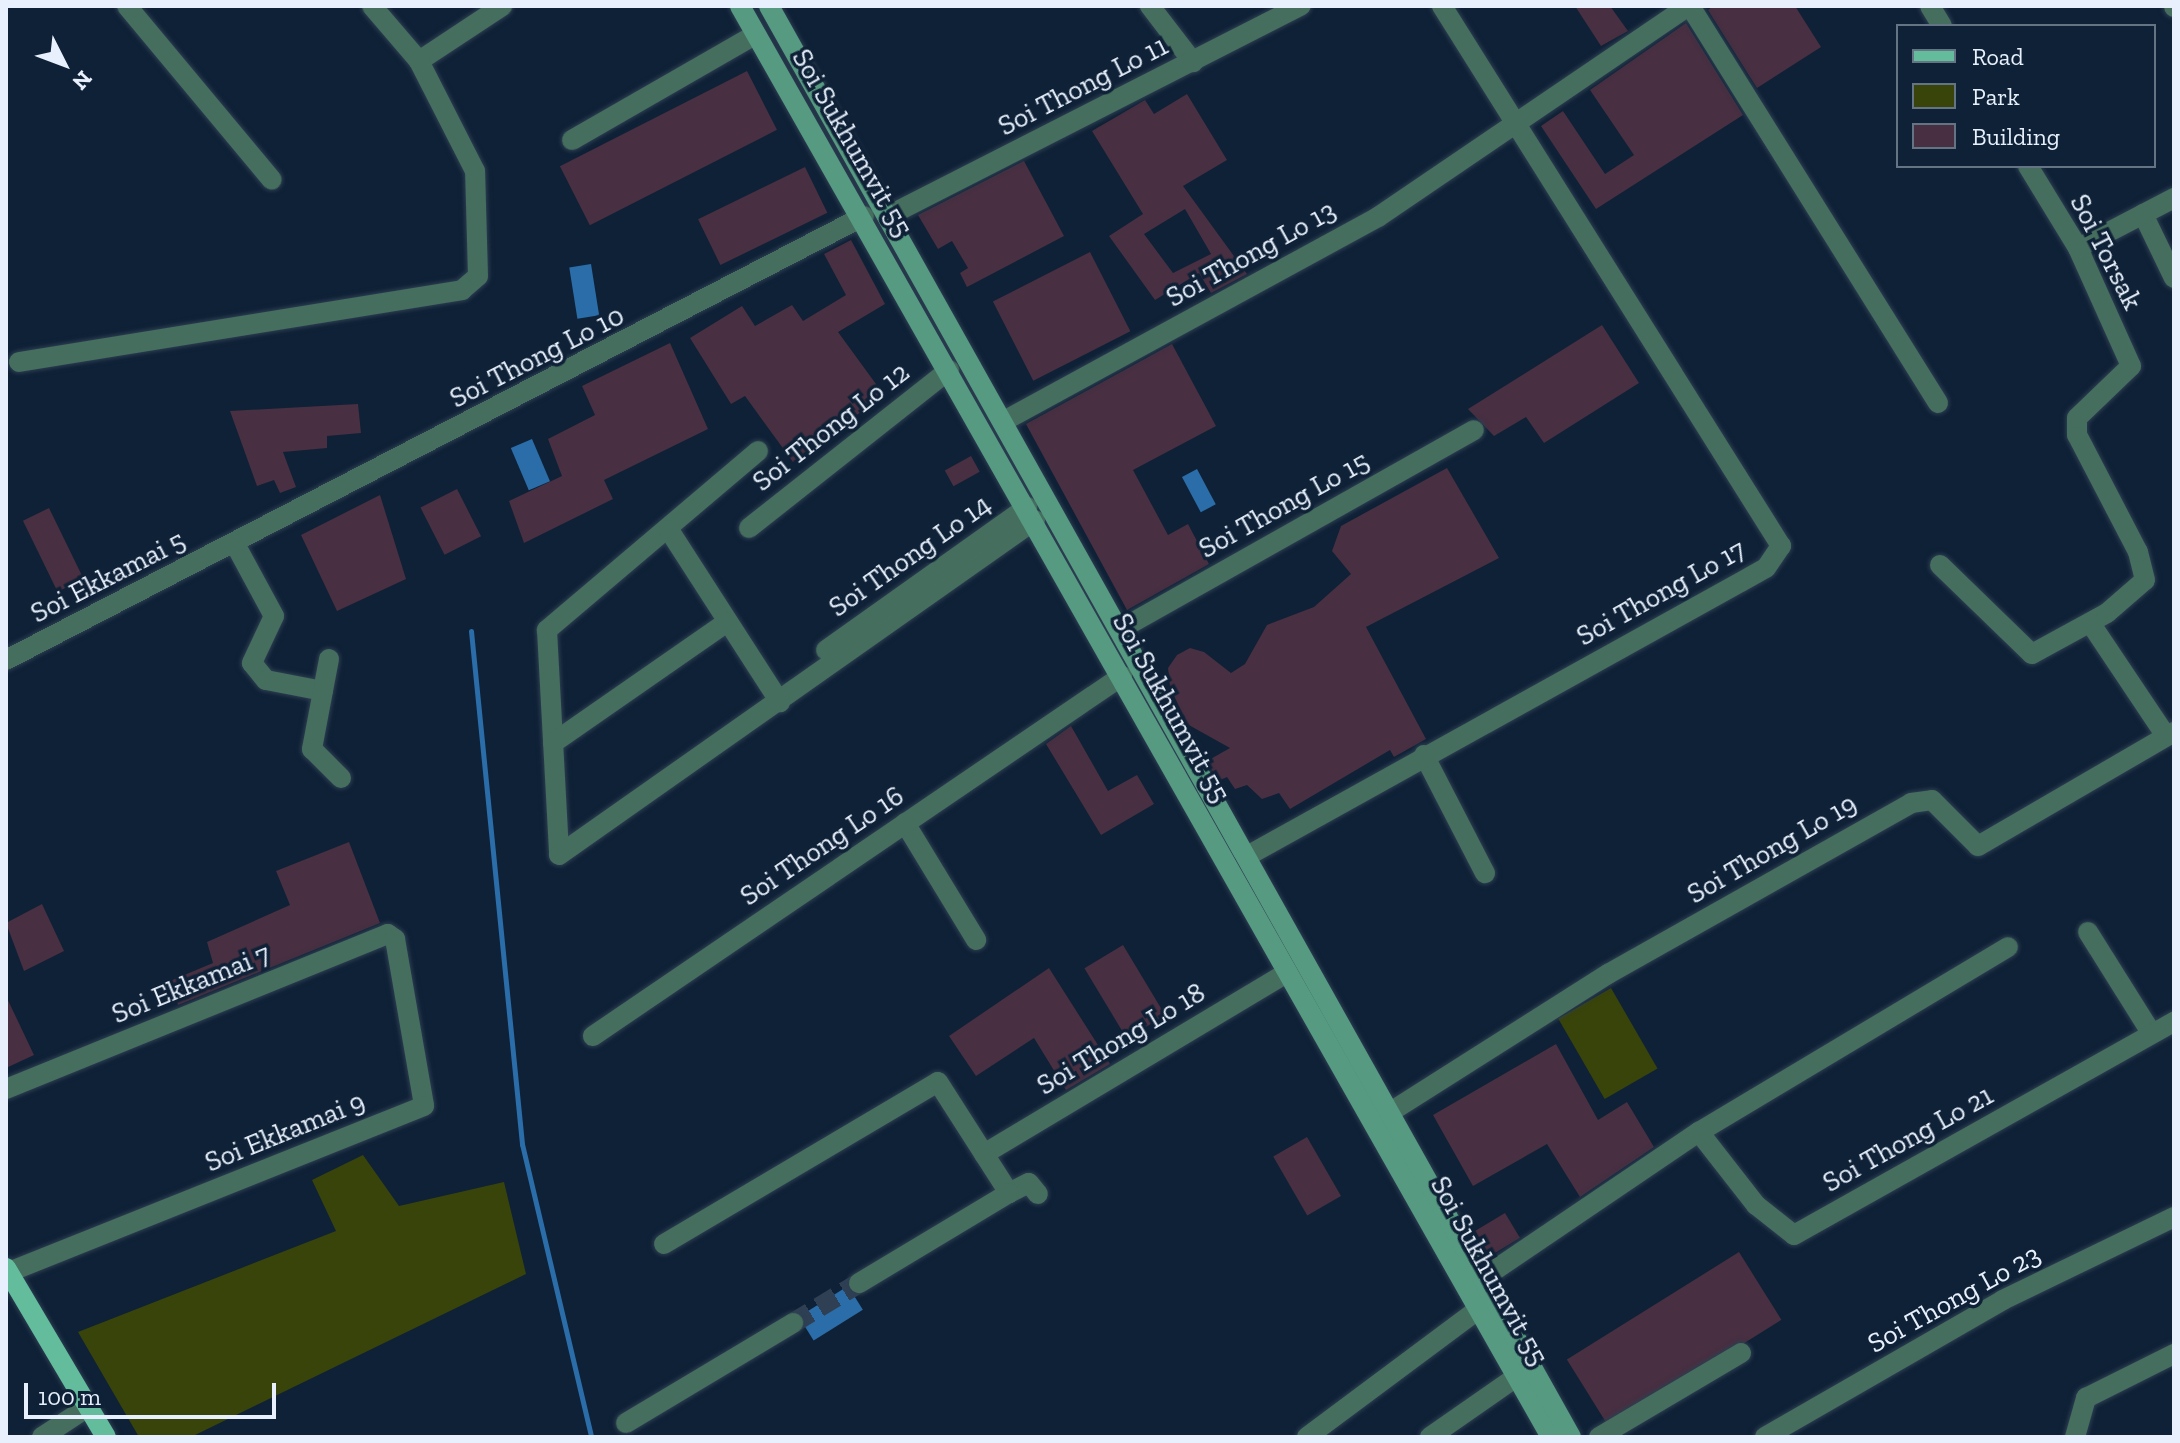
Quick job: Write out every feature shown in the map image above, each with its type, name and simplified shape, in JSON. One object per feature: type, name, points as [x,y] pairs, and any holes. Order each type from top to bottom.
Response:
[{"type":"main road","name":"Soi Sukhumvit 55","points":[[740,6],[864,216],[1228,870],[1373,1123],[1475,1283],[1479,1309],[1571,1437]]},
{"type":"main road","name":"Soi Sukhumvit 55","points":[[769,6],[890,215],[1392,1111],[1475,1283],[1524,1372],[1551,1437]]},
{"type":"main road","points":[[864,216],[890,215]]},
{"type":"main road","points":[[986,434],[1004,421]]},
{"type":"main road","points":[[1101,638],[1121,629]]},
{"type":"main road","points":[[1122,676],[1142,666]]},
{"type":"main road","points":[[1228,870],[1249,855]]},
{"type":"main road","points":[[1287,973],[1308,962]]},
{"type":"main road","points":[[1373,1123],[1392,1111]]},
{"type":"main road","points":[[7,1270],[106,1437]]},
{"type":"street","points":[[127,6],[272,180]]},
{"type":"street","points":[[19,362],[462,290],[478,276],[475,171],[419,61],[372,6]]},
{"type":"street","points":[[419,61],[502,6]]},
{"type":"street","points":[[1150,6],[1193,62]]},
{"type":"street","name":"Soi Thong Lo 11","points":[[890,215],[1301,6]]},
{"type":"street","points":[[1442,6],[1517,122]]},
{"type":"street","points":[[1689,6],[1938,403]]},
{"type":"street","name":"Soi Thong Lo 13","points":[[1004,421],[1378,217],[1689,6]]},
{"type":"street","points":[[1930,6],[1941,24]]},
{"type":"street","points":[[572,140],[756,34]]},
{"type":"street","name":"Soi Thong Lo 17","points":[[1249,855],[1424,755],[1766,568],[1781,546],[1517,122]]},
{"type":"street","name":"Soi Torsak","points":[[2029,168],[2078,248],[2131,366],[2077,418],[2077,435],[2138,552],[2145,580],[2091,624]]},
{"type":"street","points":[[2078,248],[2174,198]]},
{"type":"street","points":[[2143,214],[2174,278]]},
{"type":"street","name":"Soi Thong Lo 10","points":[[235,544],[864,216]]},
{"type":"street","name":"Soi Thong Lo 12","points":[[749,528],[949,370]]},
{"type":"street","name":"Soi Thong Lo 15","points":[[1121,629],[1474,430]]},
{"type":"street","points":[[758,451],[669,530],[547,630],[559,855],[780,702],[1031,514]]},
{"type":"street","name":"Soi Thong Lo 14","points":[[826,650],[1031,514]]},
{"type":"street","points":[[669,530],[780,702]]},
{"type":"street","points":[[235,544],[274,616],[252,663],[266,680],[323,691]]},
{"type":"street","name":"Soi Ekkamai 5","points":[[6,660],[235,544]]},
{"type":"street","points":[[1940,565],[2032,654],[2091,624],[2169,732]]},
{"type":"street","points":[[553,743],[727,622]]},
{"type":"street","points":[[329,659],[312,749],[341,778]]},
{"type":"street","name":"Soi Thong Lo 16","points":[[593,1036],[1122,676]]},
{"type":"street","name":"Soi Thong Lo 19","points":[[1392,1111],[1608,974],[1911,803],[1932,800],[1978,846],[2169,732]]},
{"type":"street","points":[[1424,755],[1485,873]]},
{"type":"street","points":[[905,823],[976,940]]},
{"type":"street","points":[[2088,932],[2152,1034]]},
{"type":"street","name":"Soi Ekkamai 7","points":[[6,1089],[379,936],[395,939]]},
{"type":"street","name":"Soi Ekkamai 9","points":[[7,1270],[424,1106],[395,939]]},
{"type":"street","points":[[1475,1283],[1699,1132],[2008,947]]},
{"type":"street","name":"Soi Thong Lo 18","points":[[984,1154],[1287,973]]},
{"type":"street","name":"Soi Thong Lo 21","points":[[1699,1132],[1756,1205],[1794,1235],[2174,1022]]},
{"type":"street","points":[[664,1244],[938,1082],[1009,1193]]},
{"type":"street","points":[[859,1283],[1029,1183],[1038,1194]]},
{"type":"street","name":"Soi Thong Lo 23","points":[[1765,1437],[2003,1300],[2174,1217]]},
{"type":"street","points":[[1307,1437],[1479,1309]]},
{"type":"street","points":[[626,1423],[793,1323]]},
{"type":"street","points":[[1599,1437],[1741,1353]]},
{"type":"street","points":[[2075,1437],[2086,1398],[2174,1354]]},
{"type":"street","points":[[1430,1437],[1524,1372]]},
{"type":"street","points":[[42,1437],[88,1407]]},
{"type":"green space","points":[[1611,988],[1658,1069],[1605,1099],[1558,1018]]},
{"type":"green space","points":[[363,1155],[399,1206],[504,1182],[526,1274],[191,1437],[139,1437],[78,1332],[336,1231],[312,1180]]},
{"type":"water","points":[[591,264],[599,315],[577,319],[569,267]]},
{"type":"water","points":[[532,439],[550,481],[529,490],[511,448]]},
{"type":"water","points":[[1197,469],[1216,504],[1201,512],[1182,477]]},
{"type":"water","points":[[848,1286],[863,1310],[814,1340],[799,1317]]},
{"type":"building","points":[[1575,6],[1610,6],[1628,31],[1601,46]]},
{"type":"building","points":[[1713,6],[1795,6],[1821,47],[1757,88],[1708,10]]},
{"type":"building","points":[[1686,23],[1743,115],[1596,209],[1541,126],[1563,111],[1605,174],[1634,155],[1590,90]]},
{"type":"building","points":[[747,71],[777,130],[590,225],[560,166]]},
{"type":"building","points":[[1187,94],[1227,160],[1183,186],[1247,274],[1211,293],[1199,273],[1155,300],[1109,236],[1143,214],[1092,131],[1145,100],[1154,114]],"holes":[[[1185,209],[1211,254],[1173,273],[1144,234]]]},
{"type":"building","points":[[1024,161],[1064,236],[967,287],[960,273],[968,268],[952,241],[938,249],[918,215]]},
{"type":"building","points":[[805,167],[827,213],[720,265],[698,219]]},
{"type":"building","points":[[851,240],[885,304],[838,332],[884,395],[793,462],[745,396],[731,404],[690,338],[742,306],[755,326],[792,305],[803,321],[846,295],[824,254]]},
{"type":"building","points":[[1090,252],[1130,331],[1033,381],[993,301]]},
{"type":"building","points":[[1602,325],[1639,383],[1544,443],[1526,417],[1494,436],[1468,409]]},
{"type":"building","points":[[670,343],[708,429],[604,480],[613,499],[524,543],[509,501],[562,476],[548,439],[595,415],[582,386]]},
{"type":"building","points":[[1172,344],[1216,426],[1133,470],[1168,535],[1188,524],[1209,564],[1127,610],[1026,424]]},
{"type":"building","points":[[358,404],[361,433],[327,436],[327,448],[283,452],[296,487],[280,493],[274,480],[257,486],[230,411]]},
{"type":"building","points":[[971,456],[980,472],[953,486],[945,471]]},
{"type":"building","points":[[1447,468],[1499,558],[1366,627],[1426,739],[1394,757],[1390,750],[1290,809],[1279,793],[1262,799],[1247,785],[1235,789],[1227,777],[1218,781],[1207,761],[1230,748],[1187,724],[1170,687],[1168,668],[1177,655],[1190,648],[1204,652],[1231,673],[1245,664],[1267,625],[1314,607],[1351,574],[1332,551],[1341,526]]},
{"type":"building","points":[[457,489],[481,536],[445,555],[420,508]]},
{"type":"building","points":[[380,495],[406,579],[337,611],[301,535]]},
{"type":"building","points":[[49,508],[84,579],[58,592],[23,521]]},
{"type":"building","points":[[1071,726],[1108,791],[1137,775],[1154,804],[1101,835],[1046,744]]},
{"type":"building","points":[[349,842],[380,923],[178,1005],[170,981],[213,963],[207,942],[290,905],[276,871]]},
{"type":"building","points":[[42,904],[64,951],[24,971],[6,923]]},
{"type":"building","points":[[1123,945],[1165,1015],[1127,1038],[1084,968]]},
{"type":"building","points":[[1049,968],[1110,1064],[1066,1090],[1034,1038],[976,1076],[949,1036]]},
{"type":"building","points":[[6,996],[34,1055],[6,1068]]},
{"type":"building","points":[[1556,1044],[1598,1120],[1627,1102],[1654,1147],[1580,1197],[1547,1144],[1473,1186],[1433,1115]]},
{"type":"building","points":[[1307,1137],[1341,1196],[1307,1215],[1273,1156]]},
{"type":"building","points":[[1505,1213],[1520,1238],[1490,1256],[1475,1231]]},
{"type":"building","points":[[1739,1252],[1781,1320],[1609,1427],[1567,1360]]},
{"type":"waterway","points":[[471,631],[522,1144],[591,1437]]},
{"type":"tunnel","points":[[793,1323],[859,1283]]}]
